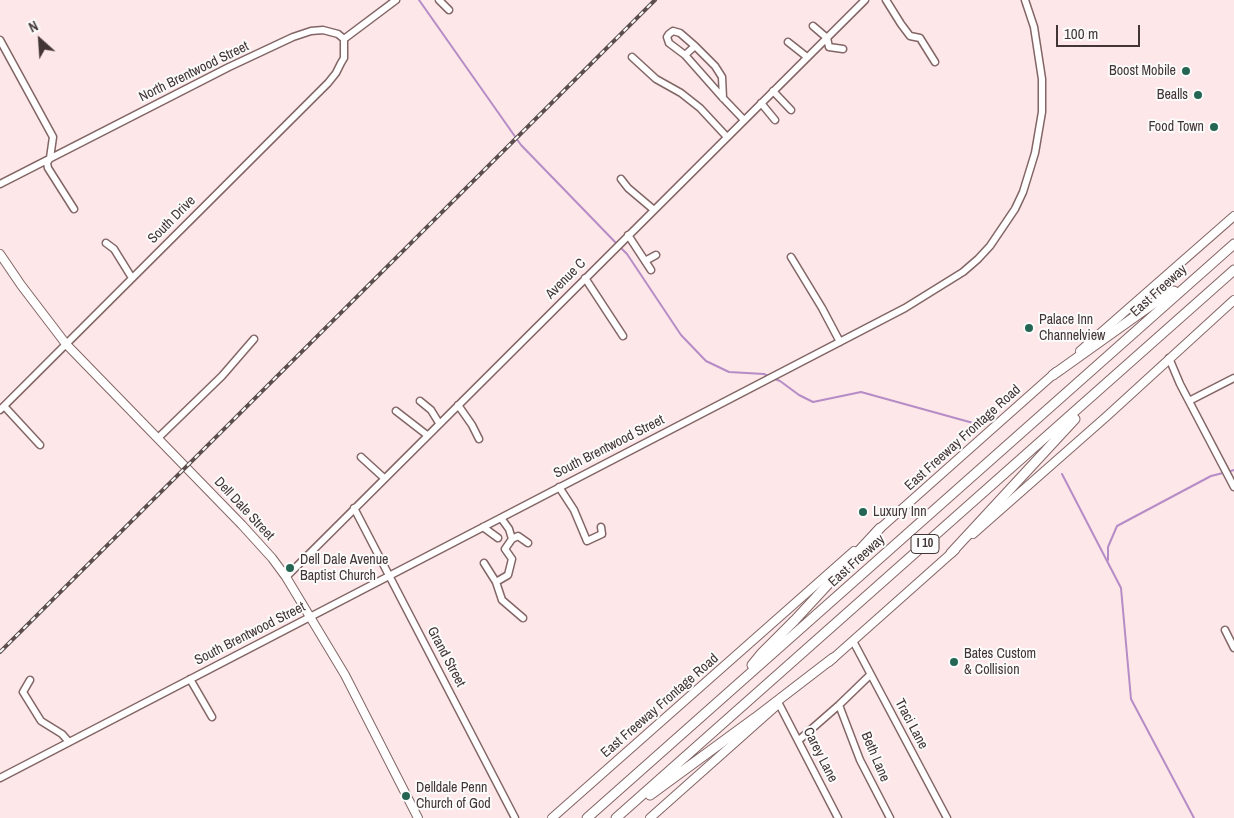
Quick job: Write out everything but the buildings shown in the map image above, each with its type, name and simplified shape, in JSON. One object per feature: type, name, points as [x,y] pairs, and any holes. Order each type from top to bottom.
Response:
[{"type":"highway","name":"East Freeway","points":[[587,818],[1234,244]]},
{"type":"highway","name":"I 10","points":[[618,818],[1234,270]]},
{"type":"highway","points":[[1053,375],[1161,298],[1190,282]]},
{"type":"highway","points":[[951,553],[1110,381]]},
{"type":"highway","points":[[742,680],[761,654],[880,528]]},
{"type":"highway","points":[[618,818],[755,718],[833,658]]},
{"type":"main road","name":"East Freeway Frontage Road","points":[[552,818],[1234,216]]},
{"type":"main road","name":"Dell Dale Street","points":[[0,254],[66,344],[272,558],[286,577],[345,675],[418,818]]},
{"type":"main road","points":[[650,818],[1107,416],[1234,300]]},
{"type":"street","points":[[344,39],[396,0]]},
{"type":"street","points":[[439,0],[449,10]]},
{"type":"street","name":"Avenue C","points":[[286,577],[864,0]]},
{"type":"street","points":[[886,0],[900,24],[910,36],[920,38],[936,62]]},
{"type":"street","name":"South Brentwood Street","points":[[0,778],[840,342],[919,300],[963,272],[990,246],[1015,209],[1023,192],[1035,153],[1043,101],[1042,79],[1034,27],[1025,0]]},
{"type":"street","points":[[813,26],[826,38],[829,47],[843,49]]},
{"type":"street","name":"North Brentwood Street","points":[[0,184],[292,38],[311,31],[323,30],[338,34],[344,39]]},
{"type":"street","points":[[723,98],[722,77],[715,66],[680,33],[672,31],[668,34],[669,43],[685,56],[723,98],[744,120]]},
{"type":"street","name":"South Drive","points":[[2,408],[336,73],[344,58],[344,39]]},
{"type":"street","points":[[0,40],[53,137],[50,158],[47,163],[48,168],[74,209]]},
{"type":"street","points":[[788,42],[807,57]]},
{"type":"street","points":[[685,56],[695,46]]},
{"type":"street","points":[[632,57],[656,79],[681,93],[700,108],[727,137]]},
{"type":"street","points":[[773,91],[791,110]]},
{"type":"street","points":[[761,104],[775,120]]},
{"type":"street","points":[[621,179],[628,188],[654,210]]},
{"type":"street","points":[[628,235],[651,270]]},
{"type":"street","points":[[106,243],[114,249],[132,278]]},
{"type":"street","points":[[645,260],[656,255]]},
{"type":"street","points":[[791,257],[840,342]]},
{"type":"street","points":[[586,278],[623,336]]},
{"type":"street","points":[[158,438],[222,376],[254,338]]},
{"type":"street","points":[[1169,358],[1234,487]]},
{"type":"street","points":[[1189,401],[1234,378]]},
{"type":"street","points":[[420,400],[431,410],[439,424]]},
{"type":"street","points":[[458,405],[472,424],[479,439]]},
{"type":"street","points":[[2,408],[40,445]]},
{"type":"street","points":[[396,411],[427,435]]},
{"type":"street","points":[[361,457],[384,478]]},
{"type":"street","points":[[559,488],[574,510],[587,541],[602,534],[601,527]]},
{"type":"street","name":"Grand Street","points":[[354,508],[516,818]]},
{"type":"street","points":[[501,518],[509,529],[512,539]]},
{"type":"street","points":[[483,527],[498,538]]},
{"type":"street","points":[[496,582],[508,575],[512,559],[505,549],[512,539],[518,536],[528,543]]},
{"type":"street","points":[[484,564],[496,582],[502,600],[523,618]]},
{"type":"street","points":[[1225,630],[1234,648]]},
{"type":"street","name":"Traci Lane","points":[[853,641],[947,818]]},
{"type":"street","points":[[799,740],[839,705],[870,674]]},
{"type":"street","points":[[190,679],[212,718]]},
{"type":"street","points":[[30,680],[23,692],[36,714],[41,721],[62,734],[69,742]]},
{"type":"street","name":"Carey Lane","points":[[779,704],[838,818]]},
{"type":"street","name":"Beth Lane","points":[[839,705],[860,760],[890,818]]},
{"type":"waterway","points":[[419,0],[521,145],[617,244]]},
{"type":"waterway","points":[[620,247],[627,254],[681,335],[706,361],[729,372],[764,374],[768,376]]},
{"type":"waterway","points":[[775,379],[813,402],[861,392],[984,426]]},
{"type":"waterway","points":[[1228,472],[1234,470]]},
{"type":"waterway","points":[[1108,560],[1108,547],[1117,526],[1211,476],[1223,473]]},
{"type":"waterway","points":[[1062,474],[1121,588],[1131,699],[1194,818]]},
{"type":"railway","points":[[0,652],[655,0]]},
{"type":"place","name":"Boost Mobile","points":[[1186,71]]},
{"type":"place","name":"Bealls","points":[[1198,95]]},
{"type":"place","name":"Food Town","points":[[1214,127]]},
{"type":"place","name":"Palace Inn Channelview","points":[[1029,328]]},
{"type":"place","name":"Luxury Inn","points":[[863,512]]},
{"type":"place","name":"Dell Dale Avenue Baptist Church","points":[[290,568]]},
{"type":"place","name":"Bates Custom & Collision","points":[[954,662]]},
{"type":"place","name":"Delldale Penn Church of God","points":[[406,796]]}]
